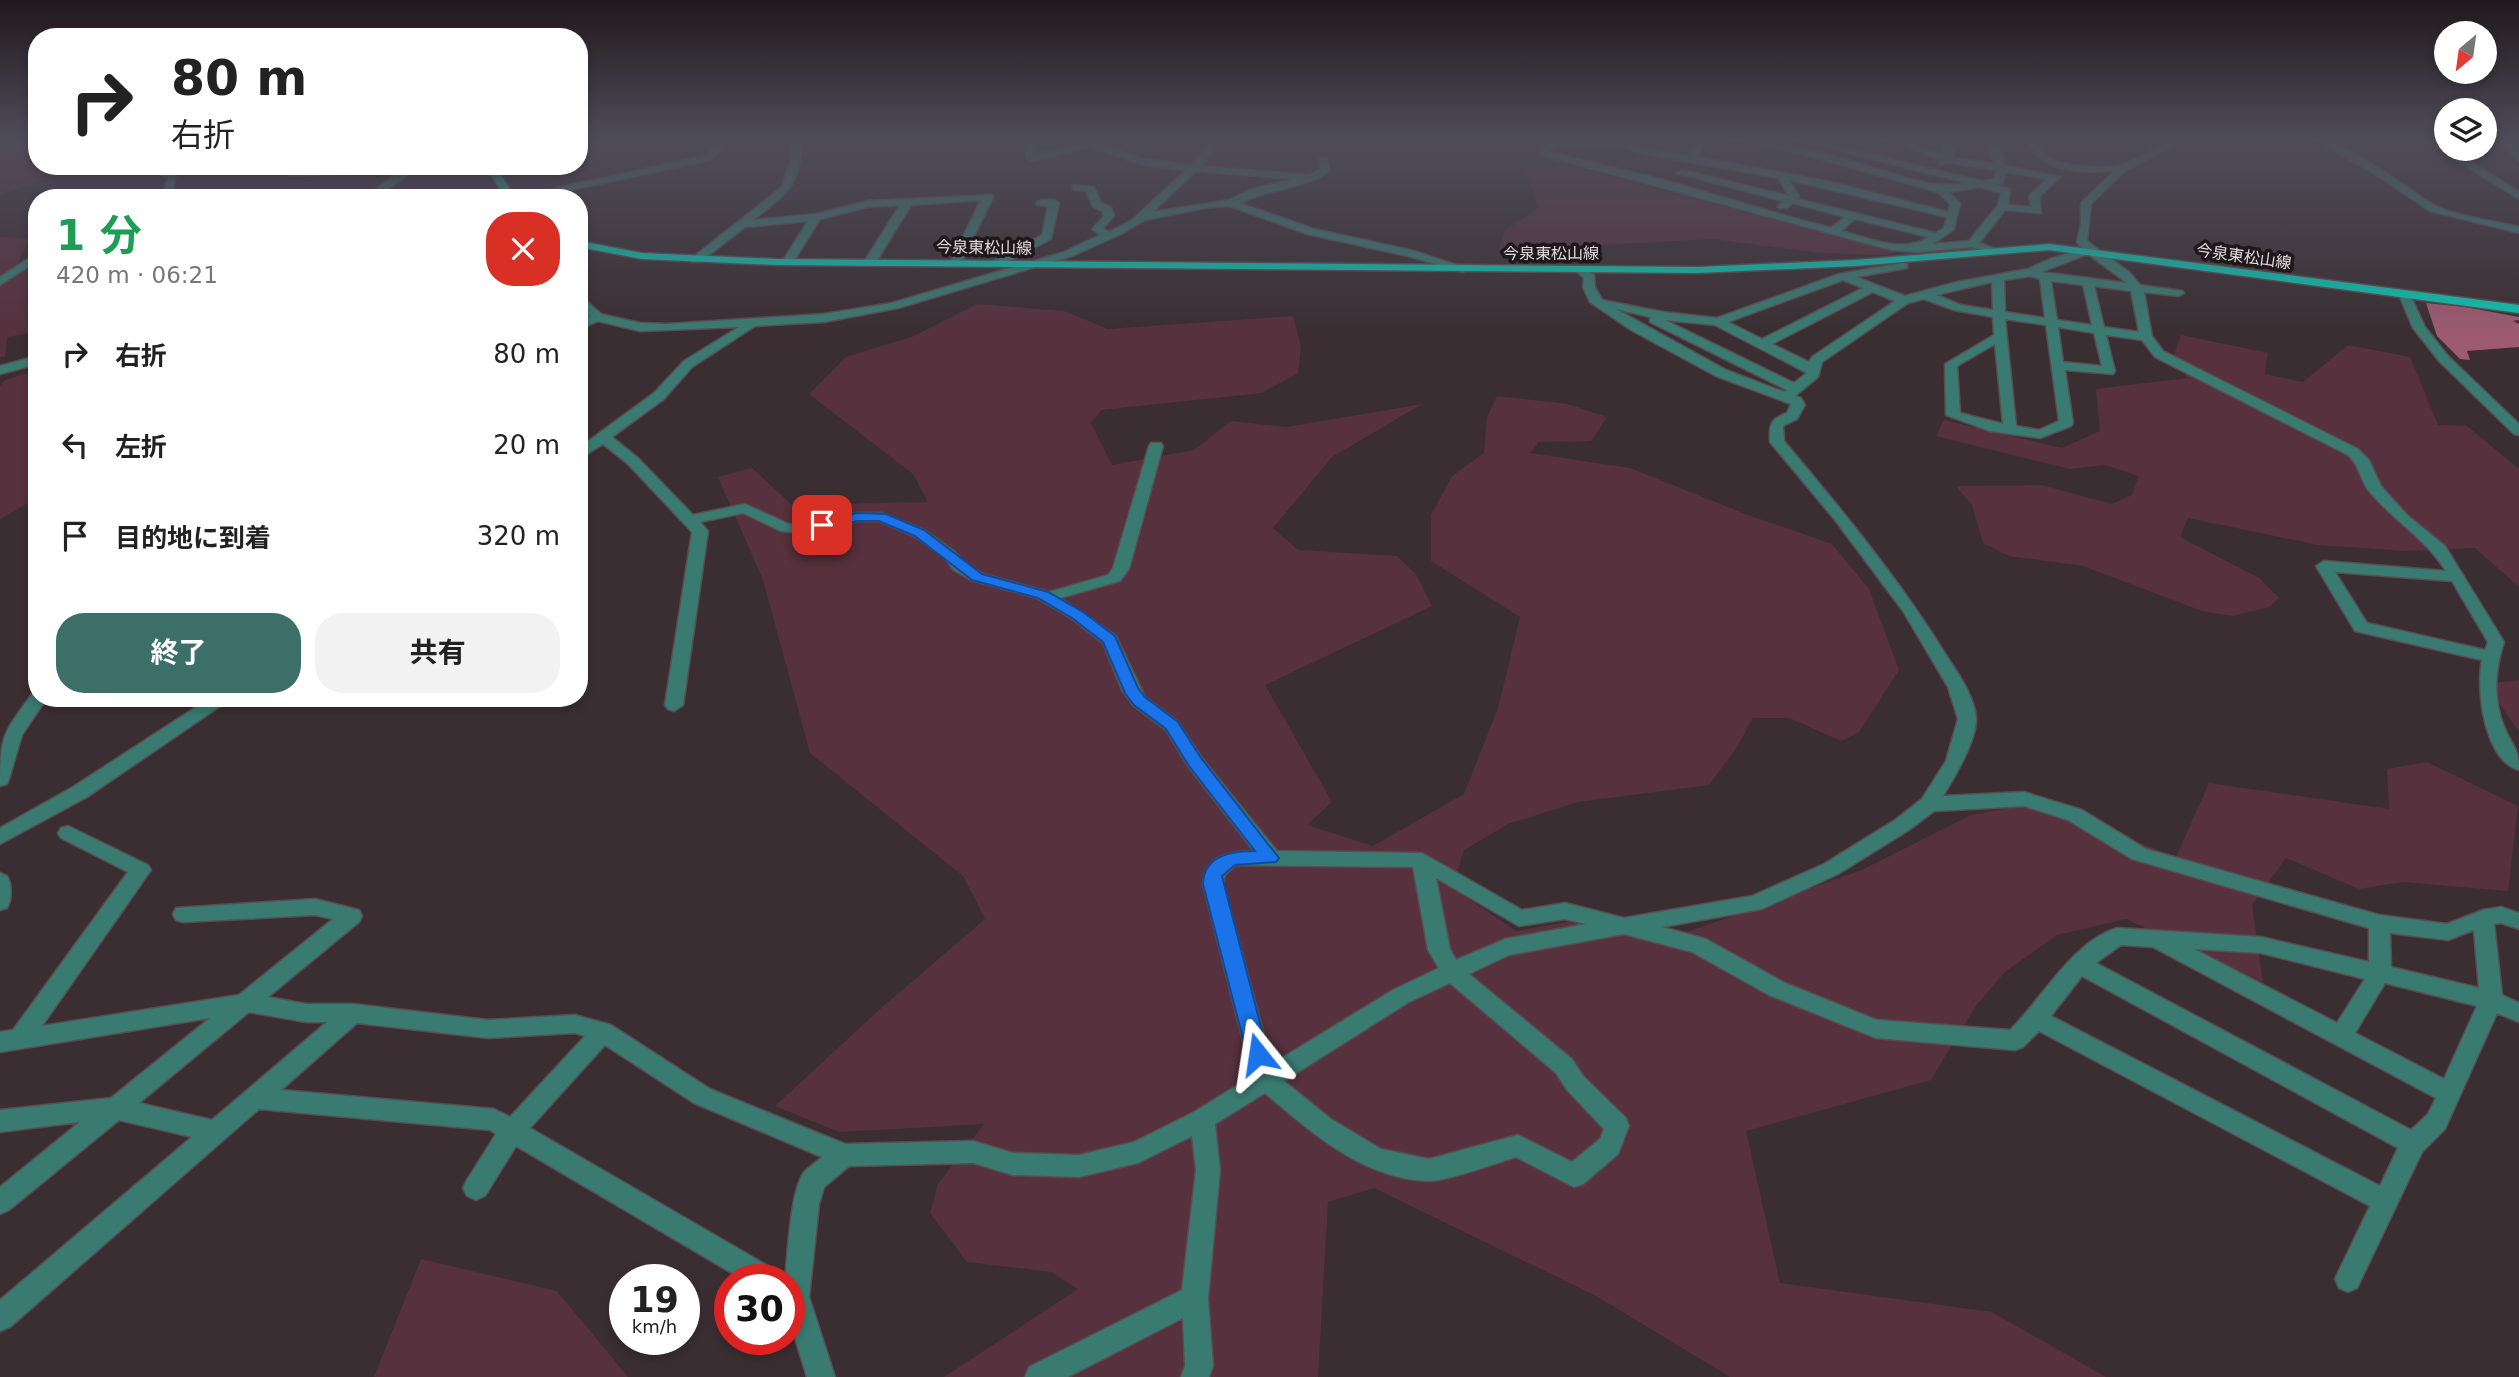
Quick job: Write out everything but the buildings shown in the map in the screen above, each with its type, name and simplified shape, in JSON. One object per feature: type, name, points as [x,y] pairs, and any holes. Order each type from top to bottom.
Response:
[{"type":"main road","name":"今泉東松山線","points":[[588,246],[642,256],[696,260],[1463,269],[1780,267],[2049,247],[2090,250],[2519,309]]},
{"type":"street","points":[[696,260],[766,204]]},
{"type":"street","points":[[740,224],[816,217],[867,204]]},
{"type":"street","points":[[870,262],[906,204]]},
{"type":"street","points":[[956,263],[984,204]]},
{"type":"street","points":[[998,263],[1047,237],[1054,204]]},
{"type":"street","points":[[1097,204],[1107,209],[1109,216],[1097,229],[1109,236]]},
{"type":"street","points":[[588,310],[597,317],[653,328],[824,318],[894,306],[1037,264],[1109,236],[1142,217],[1155,204]]},
{"type":"street","points":[[1142,217],[1209,204]]},
{"type":"street","points":[[1234,204],[1311,233],[1410,253],[1463,269]]},
{"type":"street","points":[[1729,204],[1891,247],[1919,249],[1972,244],[1990,250]]},
{"type":"street","points":[[1779,208],[1785,204]]},
{"type":"street","points":[[1809,204],[1936,236]]},
{"type":"street","points":[[1910,204],[1953,216]]},
{"type":"street","points":[[1919,249],[1949,229],[1955,204]]},
{"type":"street","points":[[1972,244],[2002,207],[2037,211],[2036,204]]},
{"type":"street","points":[[2086,204],[2082,242],[2112,263],[2137,289],[2145,337],[2159,354],[2353,452],[2362,460],[2374,488],[2402,518],[2440,550],[2496,642],[2490,657],[2488,708],[2493,727],[2519,764]]},
{"type":"street","points":[[2427,204],[2434,209],[2519,230]]},
{"type":"street","points":[[1833,232],[1855,215]]},
{"type":"street","points":[[788,262],[816,217]]},
{"type":"street","points":[[1580,269],[1590,277],[1589,287],[1594,300],[1635,327],[1721,373],[1768,393],[1791,393],[1813,374],[1816,360],[1904,300],[1957,285],[2031,272],[2090,250]]},
{"type":"street","points":[[0,282],[28,263]]},
{"type":"street","points":[[1717,322],[1843,276],[1903,266]]},
{"type":"street","points":[[2031,272],[2088,284],[2178,293]]},
{"type":"street","points":[[1843,276],[1904,300]]},
{"type":"street","points":[[1998,277],[1998,314],[2010,429]]},
{"type":"street","points":[[2001,336],[1951,364],[1952,415],[1990,427],[2040,434],[2066,423],[2045,277]]},
{"type":"street","points":[[2058,365],[2109,371],[2088,284]]},
{"type":"street","points":[[1762,344],[1872,288]]},
{"type":"street","points":[[1925,295],[1958,308],[2145,337]]},
{"type":"street","points":[[2405,295],[2419,328],[2444,358],[2519,431]]},
{"type":"street","points":[[1594,300],[1635,310],[1717,322],[1814,369]]},
{"type":"street","points":[[10,1040],[247,1003],[306,1013],[353,1013],[488,1029],[575,1024],[603,1032],[702,1096],[844,1155],[973,1152],[1013,1164],[1079,1166],[1138,1152],[1202,1119],[1264,1078],[1401,996],[1505,947],[1535,940],[1626,928],[1755,903],[1831,869],[1902,825],[1928,804],[1955,761],[1967,719],[1957,687],[1910,610],[1840,517],[1777,442],[1776,426],[1780,420],[1791,416],[1798,405],[1791,393],[1635,310]]},
{"type":"street","points":[[588,321],[597,317]]},
{"type":"street","points":[[588,449],[659,396],[688,364],[752,324]]},
{"type":"street","points":[[0,370],[28,362]]},
{"type":"street","points":[[604,438],[634,461],[700,531],[674,705]]},
{"type":"street","points":[[1047,597],[1114,578],[1121,569],[1156,446]]},
{"type":"street","points":[[689,520],[745,508],[786,528],[807,529],[857,517],[881,517],[919,533],[977,577],[1047,597],[1110,640],[1135,695],[1172,726],[1195,762],[1270,858]]},
{"type":"street","points":[[2457,577],[2325,566],[2361,627],[2490,657]]},
{"type":"street","points":[[0,779],[13,734],[32,707]]},
{"type":"street","points":[[0,837],[80,792],[209,707]]},
{"type":"street","points":[[1928,804],[2024,799],[2075,815],[2139,854],[2379,923],[2448,932],[2483,918],[2501,915],[2519,921]]},
{"type":"street","points":[[10,1040],[141,870],[68,834]]},
{"type":"street","points":[[1422,860],[1439,950],[1452,972],[1564,1066],[1575,1083],[1617,1126],[1609,1146],[1574,1176],[1518,1146],[1429,1170],[1376,1159],[1322,1127],[1264,1078],[1213,884],[1213,875],[1232,858],[1422,860],[1519,918],[1565,911],[1698,945],[1777,989],[1876,1029],[2015,1040],[2036,1019],[2079,964],[2118,936],[2260,945],[2491,1000],[2519,1013]]},
{"type":"street","points":[[0,881],[0,902]]},
{"type":"street","points":[[0,1202],[352,916],[315,906],[183,914]]},
{"type":"street","points":[[2348,1279],[2413,1144],[2437,1121],[2491,1000],[2483,918]]},
{"type":"street","points":[[2341,1036],[2380,973],[2379,923]]},
{"type":"street","points":[[2155,938],[2449,1093]]},
{"type":"street","points":[[2079,964],[2413,1144]]},
{"type":"street","points":[[0,1318],[353,1013]]},
{"type":"street","points":[[2036,1019],[2385,1201]]},
{"type":"street","points":[[476,1188],[511,1132],[603,1032]]},
{"type":"street","points":[[256,1098],[494,1120],[740,1264]]},
{"type":"street","points":[[0,1121],[113,1108],[215,1131]]},
{"type":"street","points":[[1195,1377],[1199,1366],[1195,1298],[1208,1170],[1202,1119]]},
{"type":"street","points":[[797,1264],[806,1204],[813,1180],[844,1155]]},
{"type":"street","points":[[1039,1377],[1195,1298]]},
{"type":"street","points":[[805,1330],[821,1377]]},
{"type":"shaded area","points":[[1539,204],[1715,204],[1895,252],[1886,255],[1820,253],[1713,239],[1499,250],[1505,230],[1540,207]]},
{"type":"shaded area","points":[[0,237],[28,239],[17,264],[28,264],[28,334],[7,337],[5,356],[0,357]]},
{"type":"shaded area","points":[[2426,303],[2519,317],[2519,320],[2513,321],[2519,324],[2519,347],[2467,351],[2470,360],[2460,359],[2437,336]]},
{"type":"shaded area","points":[[977,304],[1064,311],[1108,329],[1293,316],[1301,347],[1298,373],[1262,393],[1101,410],[1091,423],[1112,465],[1194,450],[1231,421],[1287,427],[1422,404],[1332,457],[1273,528],[1298,550],[1397,556],[1416,574],[1432,606],[1265,685],[1332,802],[1307,825],[1373,846],[1464,794],[1498,708],[1520,617],[1431,561],[1431,515],[1452,476],[1484,453],[1487,417],[1497,396],[1568,404],[1607,417],[1591,441],[1539,442],[1530,453],[1630,468],[1748,515],[1832,544],[1869,589],[1899,670],[1859,732],[1841,741],[1789,718],[1753,718],[1737,747],[1709,785],[1578,802],[1508,824],[1464,850],[1453,888],[1516,931],[1589,918],[1656,943],[1862,870],[1971,815],[2037,803],[2176,857],[2209,783],[2389,809],[2387,769],[2427,762],[2518,806],[2508,891],[2402,882],[2359,889],[2286,858],[2252,905],[2263,982],[2126,919],[2057,935],[2005,972],[1975,1007],[1931,1080],[1746,1131],[1780,1283],[1992,1312],[2106,1377],[1730,1377],[1598,1297],[1374,1188],[1328,1202],[1318,1377],[944,1377],[1078,1289],[1051,1272],[967,1262],[930,1213],[938,1184],[984,1124],[839,1132],[775,1106],[879,1010],[985,919],[963,876],[810,753],[763,580],[718,477],[752,468],[792,505],[928,502],[913,474],[809,394],[846,357],[914,336]]},
{"type":"shaded area","points":[[2181,335],[2268,353],[2265,374],[2303,382],[2348,345],[2410,357],[2438,425],[2467,426],[2519,469],[2519,587],[2475,548],[2406,551],[2318,545],[2188,518],[2180,537],[2259,578],[2279,598],[2269,607],[2233,616],[2202,611],[2083,566],[2009,556],[1983,543],[1972,505],[1956,486],[2042,485],[2112,504],[2132,495],[2139,476],[2105,465],[2070,469],[1936,436],[1944,420],[2062,448],[2100,431],[2096,389],[2187,378],[2174,355]]},
{"type":"shaded area","points":[[28,373],[28,503],[0,519],[0,386],[5,380]]},
{"type":"shaded area","points":[[2519,680],[2519,732],[2486,684]]},
{"type":"shaded area","points":[[421,1259],[557,1291],[628,1377],[374,1377]]},
{"type":"route","points":[[822,525],[857,517],[881,517],[919,533],[949,554],[960,567],[977,577],[1043,595],[1077,615],[1110,640],[1131,690],[1139,701],[1161,715],[1172,726],[1195,762],[1270,858],[1232,858],[1213,875],[1213,884],[1258,1054]]}]
